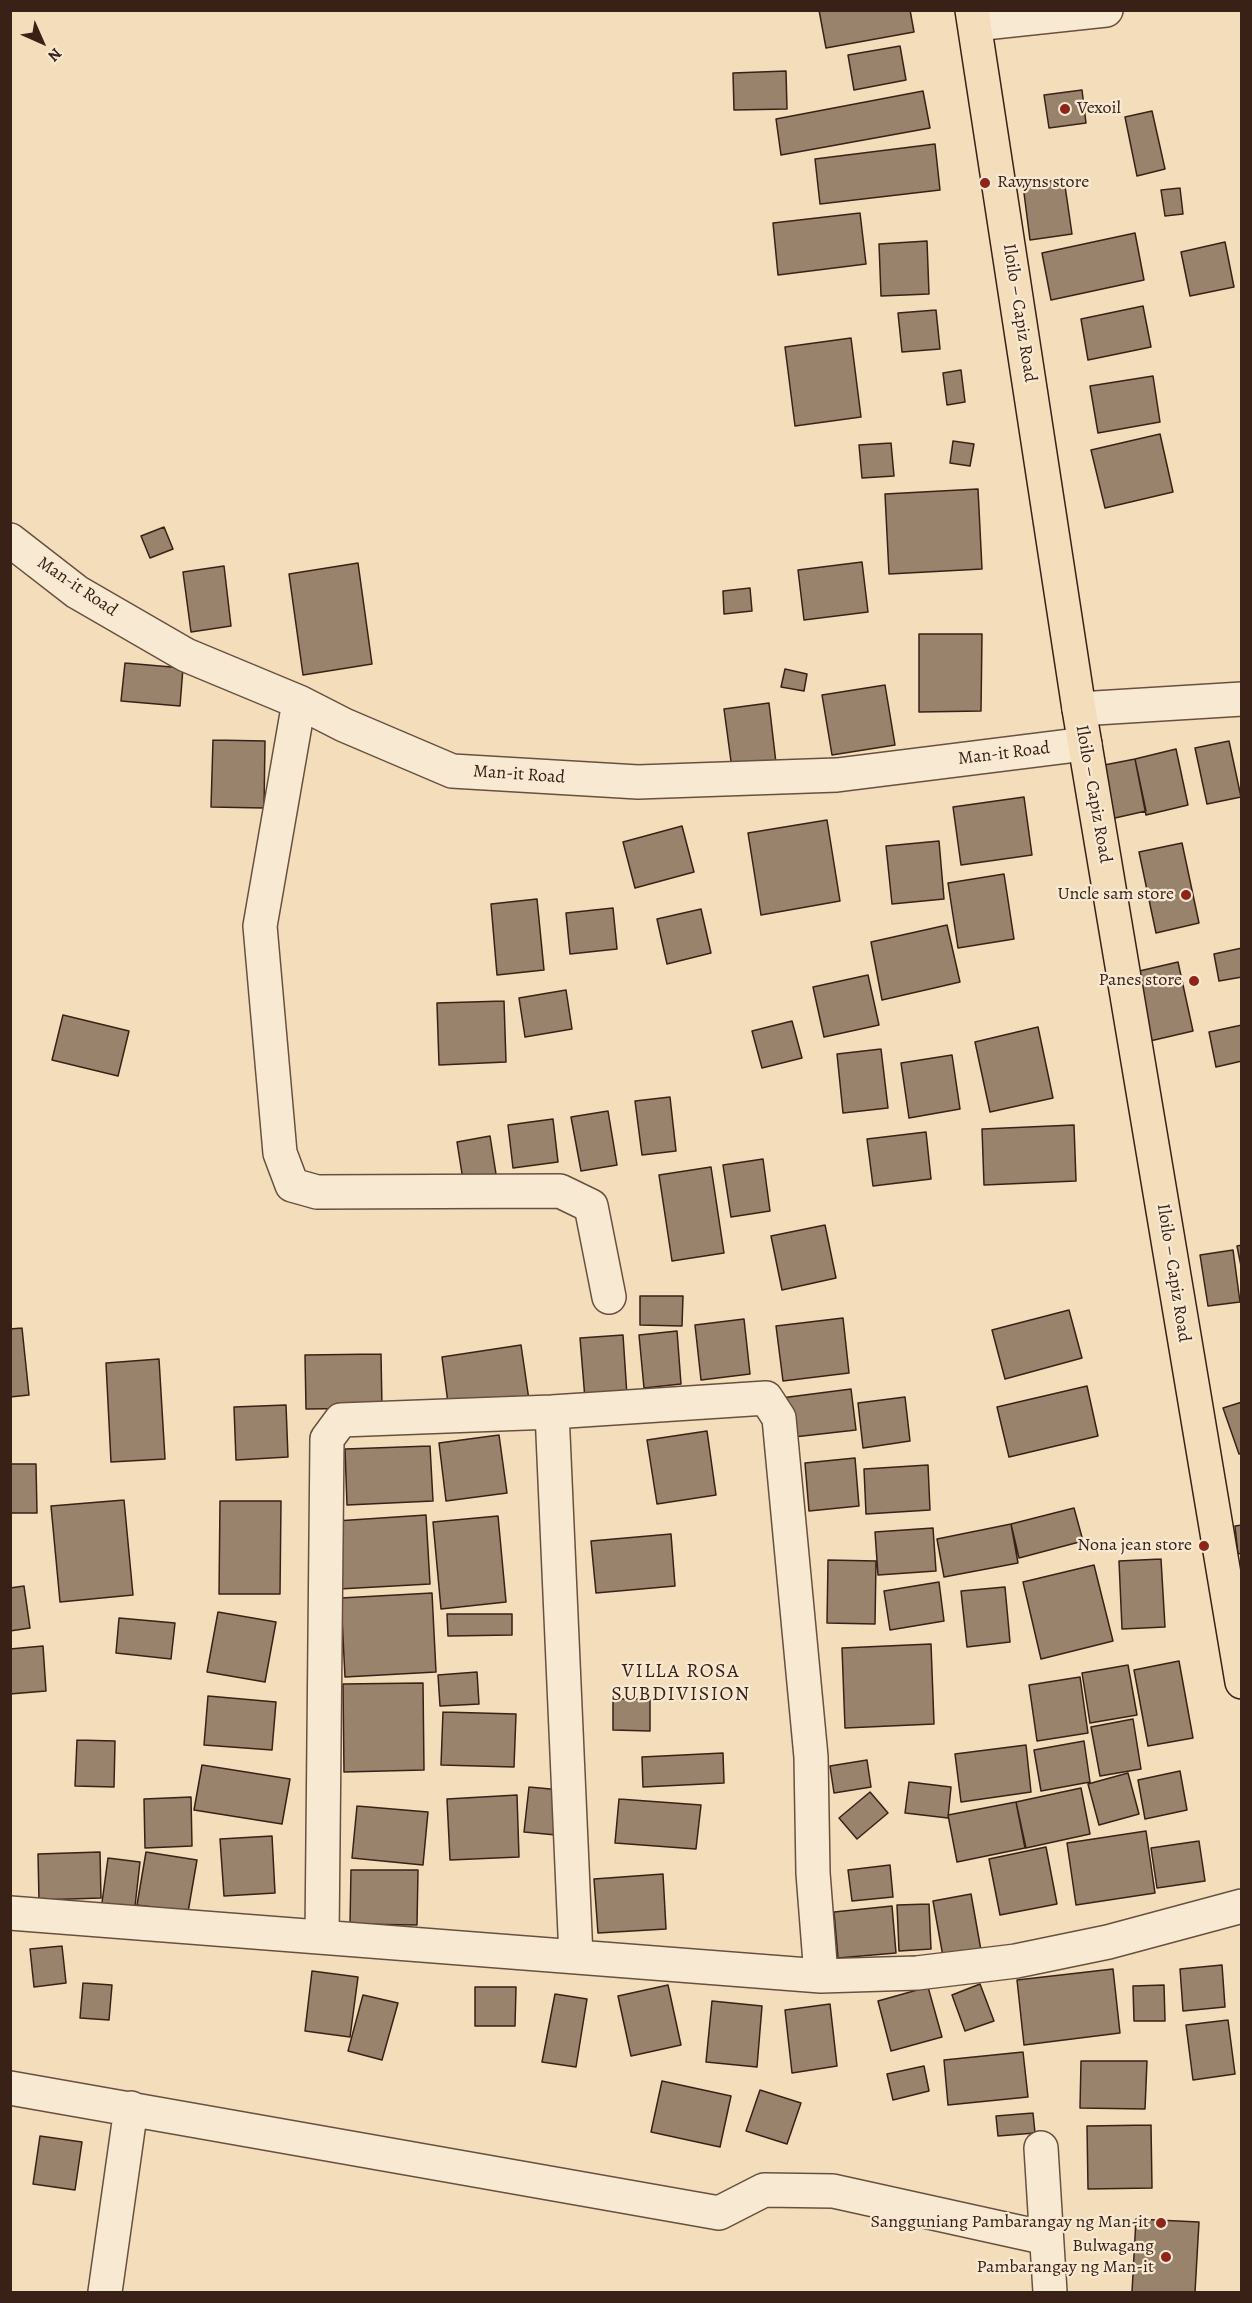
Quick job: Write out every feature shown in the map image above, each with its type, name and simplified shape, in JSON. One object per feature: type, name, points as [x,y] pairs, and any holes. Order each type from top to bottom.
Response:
[{"type":"highway","name":"Iloilo – Capiz Road","points":[[974,17],[1079,709],[1242,1682]]},
{"type":"street","points":[[974,17],[1106,10]]},
{"type":"street","name":"Man-it Road","points":[[10,540],[77,592],[186,655],[299,702],[344,725],[452,771],[638,782],[837,775],[1085,744]]},
{"type":"street","points":[[1079,709],[1242,699]]},
{"type":"street","points":[[299,702],[260,926],[280,1153],[292,1185],[317,1192],[560,1191],[591,1206],[609,1297]]},
{"type":"street","points":[[322,1937],[327,1439],[341,1420],[552,1412],[766,1398],[778,1418],[811,1757],[813,1873],[821,1976]]},
{"type":"street","points":[[552,1412],[576,1957]]},
{"type":"street","points":[[10,1913],[821,1976],[917,1973],[1016,1961],[1108,1942],[1242,1906]]},
{"type":"street","points":[[10,2088],[719,2213],[764,2190],[833,2191],[1046,2238]]},
{"type":"street","points":[[105,2292],[131,2108]]},
{"type":"street","points":[[1041,2148],[1050,2292]]},
{"type":"building","points":[[819,10],[910,10],[914,32],[826,48]]},
{"type":"building","points":[[900,46],[906,80],[854,90],[848,55]]},
{"type":"building","points":[[786,71],[787,109],[734,110],[733,73]]},
{"type":"building","name":"Vexoil","points":[[1082,90],[1086,123],[1049,128],[1044,95]]},
{"type":"building","points":[[923,91],[930,128],[781,155],[776,119]]},
{"type":"building","points":[[1152,111],[1165,169],[1137,176],[1125,117]]},
{"type":"building","points":[[935,144],[940,190],[820,204],[815,159]]},
{"type":"building","points":[[1064,179],[1072,234],[1030,240],[1023,185]]},
{"type":"building","points":[[1180,188],[1183,214],[1165,216],[1161,190]]},
{"type":"building","points":[[860,213],[866,264],[778,275],[773,223]]},
{"type":"building","points":[[1135,233],[1144,280],[1051,300],[1042,253]]},
{"type":"building","points":[[927,241],[929,294],[881,296],[879,244]]},
{"type":"building","points":[[1225,242],[1234,287],[1190,296],[1181,252]]},
{"type":"building","points":[[1143,306],[1151,347],[1088,360],[1081,319]]},
{"type":"building","points":[[936,310],[940,349],[902,352],[898,313]]},
{"type":"building","points":[[851,338],[861,417],[795,426],[785,347]]},
{"type":"building","points":[[961,370],[965,402],[947,405],[943,373]]},
{"type":"building","points":[[1153,376],[1160,422],[1098,433],[1090,386]]},
{"type":"building","points":[[1160,434],[1173,492],[1105,508],[1091,450]]},
{"type":"building","points":[[953,441],[974,444],[970,466],[950,463]]},
{"type":"building","points":[[891,443],[894,476],[862,478],[859,445]]},
{"type":"building","points":[[978,489],[982,569],[889,574],[885,494]]},
{"type":"building","points":[[164,527],[173,549],[150,558],[141,536]]},
{"type":"building","points":[[862,562],[868,612],[804,620],[798,570]]},
{"type":"building","points":[[358,563],[372,664],[303,675],[289,574]]},
{"type":"building","points":[[224,566],[231,626],[191,632],[183,572]]},
{"type":"building","points":[[750,588],[752,611],[724,614],[723,591]]},
{"type":"building","points":[[919,634],[982,634],[981,711],[919,712]]},
{"type":"building","points":[[125,663],[183,668],[180,706],[121,701]]},
{"type":"building","points":[[785,669],[807,674],[804,691],[781,687]]},
{"type":"building","points":[[885,685],[895,745],[832,755],[822,695]]},
{"type":"building","points":[[769,703],[776,763],[732,769],[724,709]]},
{"type":"building","points":[[213,740],[265,741],[264,808],[211,807]]},
{"type":"building","points":[[1229,741],[1241,797],[1207,804],[1195,748]]},
{"type":"building","points":[[1176,749],[1188,805],[1146,815],[1135,759]]},
{"type":"building","points":[[1135,759],[1146,811],[1106,820],[1094,767]]},
{"type":"building","points":[[1024,797],[1032,855],[961,865],[953,807]]},
{"type":"building","points":[[827,820],[840,901],[761,915],[748,833]]},
{"type":"building","points":[[682,826],[694,872],[635,888],[623,842]]},
{"type":"building","points":[[939,841],[944,899],[892,904],[886,846]]},
{"type":"building","points":[[1182,843],[1199,923],[1156,933],[1139,852]]},
{"type":"building","points":[[1004,874],[1014,939],[958,948],[948,883]]},
{"type":"building","points":[[537,899],[544,970],[497,975],[491,904]]},
{"type":"building","points":[[613,908],[617,949],[570,954],[566,913]]},
{"type":"building","points":[[701,909],[711,953],[667,964],[657,919]]},
{"type":"building","points":[[947,925],[960,982],[882,1000],[871,942]]},
{"type":"building","points":[[1242,948],[1242,977],[1219,981],[1214,954]]},
{"type":"building","points":[[1178,962],[1193,1031],[1150,1041],[1135,972]]},
{"type":"building","points":[[868,975],[879,1025],[824,1037],[813,987]]},
{"type":"building","points":[[566,990],[572,1029],[525,1037],[519,998]]},
{"type":"building","points":[[504,1001],[506,1062],[439,1065],[437,1003]]},
{"type":"building","points":[[63,1015],[129,1031],[118,1076],[52,1060]]},
{"type":"building","points":[[792,1021],[802,1058],[762,1068],[752,1031]]},
{"type":"building","points":[[1242,1025],[1242,1061],[1216,1067],[1209,1032]]},
{"type":"building","points":[[1038,1027],[1053,1098],[990,1112],[975,1042]]},
{"type":"building","points":[[881,1049],[888,1108],[843,1113],[837,1054]]},
{"type":"building","points":[[952,1055],[960,1109],[909,1118],[901,1063]]},
{"type":"building","points":[[670,1097],[676,1151],[642,1155],[635,1101]]},
{"type":"building","points":[[608,1111],[617,1165],[581,1171],[571,1117]]},
{"type":"building","points":[[553,1119],[558,1162],[513,1168],[508,1125]]},
{"type":"building","points":[[1074,1125],[1076,1181],[984,1185],[982,1129]]},
{"type":"building","points":[[926,1132],[931,1179],[873,1186],[867,1139]]},
{"type":"building","points":[[490,1136],[496,1174],[463,1180],[457,1142]]},
{"type":"building","points":[[763,1159],[770,1211],[731,1217],[723,1165]]},
{"type":"building","points":[[711,1167],[724,1253],[672,1261],[659,1175]]},
{"type":"building","points":[[825,1225],[836,1278],[782,1290],[771,1236]]},
{"type":"building","points":[[1242,1245],[1242,1271],[1237,1246]]},
{"type":"building","points":[[1233,1250],[1240,1302],[1208,1306],[1200,1255]]},
{"type":"building","points":[[640,1296],[683,1296],[682,1326],[640,1325]]},
{"type":"building","points":[[1069,1310],[1082,1358],[1005,1379],[992,1330]]},
{"type":"building","points":[[843,1318],[849,1373],[783,1381],[776,1326]]},
{"type":"building","points":[[744,1319],[750,1374],[701,1380],[695,1325]]},
{"type":"building","points":[[22,1328],[29,1395],[10,1397],[10,1329]]},
{"type":"building","points":[[677,1331],[681,1384],[644,1388],[639,1335]]},
{"type":"building","points":[[623,1335],[627,1396],[585,1399],[580,1338]]},
{"type":"building","points":[[521,1345],[529,1400],[449,1411],[442,1357]]},
{"type":"building","points":[[381,1354],[382,1408],[306,1409],[305,1355]]},
{"type":"building","points":[[159,1359],[165,1459],[111,1462],[106,1363]]},
{"type":"building","points":[[1087,1386],[1098,1436],[1009,1457],[997,1407]]},
{"type":"building","points":[[851,1389],[856,1430],[785,1438],[781,1398]]},
{"type":"building","points":[[905,1397],[910,1441],[863,1448],[858,1403]]},
{"type":"building","points":[[1242,1402],[1242,1453],[1239,1454],[1223,1408]]},
{"type":"building","points":[[286,1405],[288,1457],[236,1460],[234,1407]]},
{"type":"building","points":[[707,1431],[716,1495],[657,1504],[647,1440]]},
{"type":"building","points":[[499,1435],[507,1493],[446,1501],[439,1443]]},
{"type":"building","points":[[430,1446],[433,1501],[347,1505],[345,1449]]},
{"type":"building","points":[[855,1458],[859,1506],[809,1511],[805,1463]]},
{"type":"building","points":[[10,1464],[36,1464],[37,1513],[10,1513]]},
{"type":"building","points":[[928,1465],[930,1510],[866,1514],[864,1469]]},
{"type":"building","points":[[124,1500],[133,1595],[60,1602],[51,1506]]},
{"type":"building","points":[[220,1501],[281,1501],[280,1594],[219,1594]]},
{"type":"building","points":[[1074,1508],[1083,1541],[1019,1558],[1011,1524]]},
{"type":"building","points":[[426,1515],[430,1584],[339,1589],[336,1521]]},
{"type":"building","points":[[498,1516],[506,1602],[441,1609],[433,1522]]},
{"type":"building","points":[[1011,1524],[1018,1563],[944,1577],[937,1539]]},
{"type":"building","points":[[1242,1525],[1242,1553],[1238,1554],[1235,1526]]},
{"type":"building","points":[[933,1528],[936,1571],[878,1575],[875,1532]]},
{"type":"building","points":[[671,1534],[675,1586],[596,1593],[591,1541]]},
{"type":"building","points":[[1161,1559],[1165,1627],[1122,1629],[1119,1561]]},
{"type":"building","points":[[828,1560],[876,1561],[875,1624],[827,1623]]},
{"type":"building","points":[[1094,1565],[1113,1641],[1041,1659],[1023,1582]]},
{"type":"building","points":[[939,1582],[944,1621],[890,1630],[884,1591]]},
{"type":"building","points":[[24,1586],[30,1628],[10,1631],[10,1588]]},
{"type":"building","points":[[1005,1587],[1010,1642],[967,1647],[961,1591]]},
{"type":"building","points":[[432,1593],[436,1672],[345,1677],[341,1598]]},
{"type":"building","points":[[218,1612],[276,1622],[265,1682],[207,1672]]},
{"type":"building","points":[[447,1614],[512,1614],[512,1635],[448,1636]]},
{"type":"building","points":[[119,1618],[175,1623],[171,1659],[116,1653]]},
{"type":"building","points":[[931,1644],[934,1724],[845,1728],[842,1648]]},
{"type":"building","points":[[43,1646],[46,1691],[10,1694],[10,1649]]},
{"type":"building","points":[[1179,1661],[1193,1738],[1148,1746],[1134,1670]]},
{"type":"building","points":[[1128,1665],[1137,1715],[1090,1723],[1082,1673]]},
{"type":"building","points":[[477,1672],[479,1704],[440,1706],[438,1675]]},
{"type":"building","points":[[1080,1677],[1088,1733],[1037,1741],[1029,1685]]},
{"type":"building","points":[[423,1683],[424,1770],[344,1772],[343,1684]]},
{"type":"building","points":[[208,1696],[276,1702],[272,1750],[204,1745]]},
{"type":"building","points":[[613,1699],[650,1699],[650,1731],[613,1730]]},
{"type":"building","points":[[443,1712],[516,1714],[514,1767],[441,1765]]},
{"type":"building","points":[[1133,1719],[1141,1769],[1100,1776],[1091,1727]]},
{"type":"building","points":[[77,1740],[115,1741],[114,1787],[75,1786]]},
{"type":"building","points":[[1084,1741],[1090,1782],[1041,1791],[1034,1750]]},
{"type":"building","points":[[1026,1745],[1031,1792],[961,1802],[955,1754]]},
{"type":"building","points":[[723,1753],[724,1783],[643,1787],[642,1757]]},
{"type":"building","points":[[867,1760],[871,1787],[834,1793],[830,1766]]},
{"type":"building","points":[[202,1765],[290,1779],[282,1824],[194,1810]]},
{"type":"building","points":[[1180,1771],[1187,1810],[1145,1819],[1138,1780]]},
{"type":"building","points":[[1128,1773],[1139,1814],[1099,1825],[1088,1784]]},
{"type":"building","points":[[909,1782],[951,1787],[948,1818],[905,1813]]},
{"type":"building","points":[[529,1787],[561,1790],[556,1835],[524,1832]]},
{"type":"building","points":[[1081,1788],[1090,1834],[1026,1848],[1016,1802]]},
{"type":"building","points":[[870,1792],[888,1813],[857,1839],[839,1818]]},
{"type":"building","points":[[517,1795],[519,1857],[450,1860],[447,1799]]},
{"type":"building","points":[[191,1797],[192,1846],[145,1848],[144,1799]]},
{"type":"building","points":[[619,1799],[701,1805],[696,1849],[615,1843]]},
{"type":"building","points":[[1016,1802],[1025,1848],[957,1862],[948,1815]]},
{"type":"building","points":[[357,1806],[428,1812],[423,1865],[352,1858]]},
{"type":"building","points":[[1146,1831],[1155,1893],[1076,1905],[1067,1843]]},
{"type":"building","points":[[272,1836],[275,1893],[224,1896],[220,1839]]},
{"type":"building","points":[[1199,1841],[1205,1881],[1157,1888],[1151,1848]]},
{"type":"building","points":[[1046,1847],[1057,1904],[1000,1915],[989,1859]]},
{"type":"building","points":[[100,1852],[101,1898],[39,1900],[38,1854]]},
{"type":"building","points":[[146,1852],[197,1860],[188,1912],[137,1905]]},
{"type":"building","points":[[108,1858],[140,1862],[134,1915],[101,1910]]},
{"type":"building","points":[[890,1865],[893,1897],[852,1901],[848,1870]]},
{"type":"building","points":[[351,1870],[418,1870],[417,1925],[350,1924]]},
{"type":"building","points":[[663,1874],[666,1929],[598,1933],[594,1879]]},
{"type":"building","points":[[971,1894],[982,1956],[944,1962],[933,1901]]},
{"type":"building","points":[[929,1904],[931,1949],[899,1951],[897,1905]]},
{"type":"building","points":[[892,1906],[896,1953],[838,1958],[834,1912]]},
{"type":"building","points":[[62,1946],[66,1983],[34,1987],[30,1949]]},
{"type":"building","points":[[1222,1965],[1225,2007],[1183,2011],[1180,1969]]},
{"type":"building","points":[[1113,1969],[1120,2033],[1024,2045],[1017,1980]]},
{"type":"building","points":[[312,1971],[358,1977],[350,2037],[305,2031]]},
{"type":"building","points":[[83,1983],[112,1985],[109,2020],[80,2018]]},
{"type":"building","points":[[980,1984],[994,2021],[965,2031],[952,1995]]},
{"type":"building","points":[[668,1985],[681,2045],[631,2056],[618,1996]]},
{"type":"building","points":[[1164,1985],[1165,2021],[1134,2021],[1133,1986]]},
{"type":"building","points":[[475,1987],[516,1987],[515,2026],[475,2026]]},
{"type":"building","points":[[928,1987],[942,2037],[891,2051],[878,2001]]},
{"type":"building","points":[[555,1994],[587,1999],[576,2067],[542,2062]]},
{"type":"building","points":[[363,1995],[398,2003],[382,2060],[348,2051]]},
{"type":"building","points":[[712,2001],[762,2006],[757,2067],[706,2062]]},
{"type":"building","points":[[830,2004],[837,2066],[792,2073],[785,2010]]},
{"type":"building","points":[[1228,2020],[1235,2074],[1193,2080],[1186,2025]]},
{"type":"building","points":[[1023,2052],[1028,2097],[948,2105],[944,2060]]},
{"type":"building","points":[[1081,2061],[1147,2061],[1145,2109],[1080,2108]]},
{"type":"building","points":[[924,2066],[929,2091],[893,2100],[887,2074]]},
{"type":"building","points":[[662,2081],[731,2096],[720,2147],[651,2132]]},
{"type":"building","points":[[760,2090],[801,2103],[787,2144],[746,2131]]},
{"type":"building","points":[[1033,2113],[1035,2133],[998,2136],[996,2116]]},
{"type":"building","points":[[1151,2125],[1152,2188],[1088,2189],[1087,2126]]},
{"type":"building","points":[[40,2136],[82,2142],[75,2190],[33,2184]]},
{"type":"building","name":"Bulwagang Pambarangay ng Man-it","points":[[1136,2219],[1199,2222],[1195,2292],[1132,2292]]},
{"type":"place","name":"Vexoil","points":[[1065,109]]},
{"type":"place","name":"Ravyns store","points":[[985,183]]},
{"type":"place","name":"Uncle sam store","points":[[1186,895]]},
{"type":"place","name":"Panes store","points":[[1194,981]]},
{"type":"place","name":"Nona jean store","points":[[1204,1546]]},
{"type":"place","name":"Sangguniang Pambarangay ng Man-it","points":[[1161,2223]]},
{"type":"place","name":"Bulwagang Pambarangay ng Man-it","points":[[1166,2257]]},
{"type":"district","name":"VILLA ROSA SUBDIVISION","points":[[681,1684]]}]
